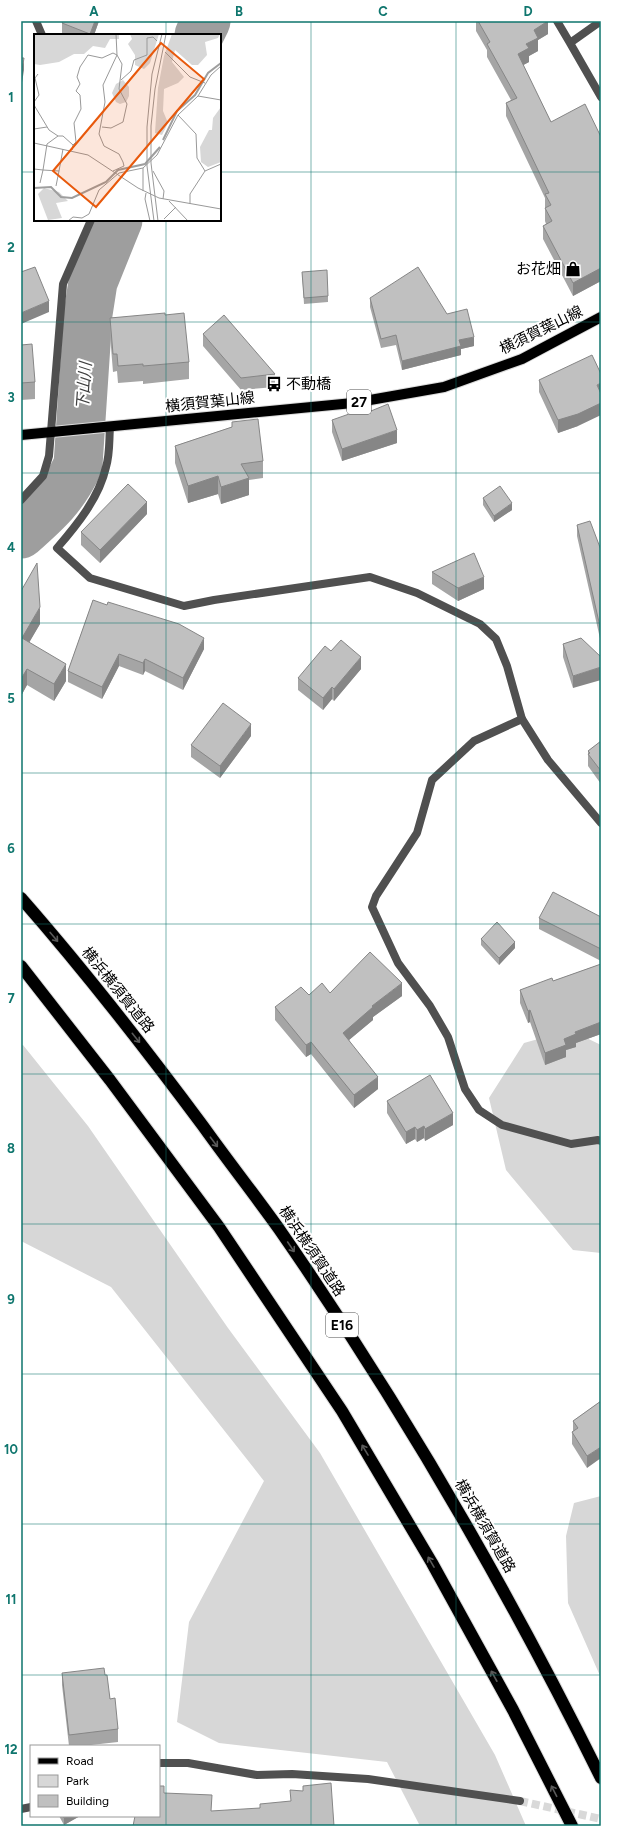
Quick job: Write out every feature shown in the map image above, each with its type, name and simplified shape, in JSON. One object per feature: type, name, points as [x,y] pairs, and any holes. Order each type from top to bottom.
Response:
[{"type":"highway","name":"横浜横須賀道路","points":[[25,903],[145,1049],[278,1228],[371,1368],[464,1520],[554,1684],[601,1778]]},
{"type":"highway","points":[[21,966],[110,1080],[219,1228],[342,1411],[432,1563],[513,1710],[572,1826]]},
{"type":"main road","name":"横須賀葉山線","points":[[21,435],[353,403],[444,387],[522,359],[601,317]]},
{"type":"street","points":[[36,21],[42,34]]},
{"type":"street","points":[[557,21],[601,97]]},
{"type":"street","points":[[570,43],[601,21]]},
{"type":"street","points":[[21,500],[43,476],[48,456],[63,284],[91,221]]},
{"type":"street","points":[[106,428],[109,449],[106,468],[98,488],[81,521],[57,548],[90,578],[184,606],[214,600],[370,577],[417,593],[480,624],[496,639],[507,666],[522,719],[548,760],[601,823]]},
{"type":"street","points":[[522,719],[474,741],[432,780],[417,832],[376,896],[372,907],[398,963],[430,1006],[448,1037],[465,1089],[479,1110],[502,1125],[571,1144],[598,1140],[601,1142]]},
{"type":"street","points":[[160,1763],[188,1763],[258,1775],[292,1774],[368,1779],[520,1801]]},
{"type":"green space","points":[[570,1030],[601,1045],[601,1253],[573,1250],[506,1170],[489,1098],[524,1043]]},
{"type":"green space","points":[[23,1045],[88,1126],[228,1328],[320,1453],[495,1755],[526,1826],[420,1826],[387,1762],[219,1743],[177,1722],[189,1622],[264,1481],[111,1287],[21,1241],[21,1046]]},
{"type":"green space","points":[[601,1496],[601,1678],[568,1603],[566,1536],[574,1503]]},
{"type":"building","points":[[63,21],[95,21],[90,34],[62,23]]},
{"type":"building","points":[[478,21],[548,21],[534,30],[538,38],[526,44],[529,48],[518,54],[551,122],[585,104],[601,137],[601,268],[573,283],[543,226],[552,221],[545,208],[551,205],[545,194],[549,193],[506,103],[517,98],[487,44],[490,42]]},
{"type":"building","points":[[21,58],[24,58],[21,76]]},
{"type":"building","points":[[35,267],[49,301],[21,313],[21,272]]},
{"type":"building","points":[[418,267],[447,314],[467,309],[474,337],[459,340],[461,346],[402,361],[396,335],[381,339],[370,298]]},
{"type":"building","points":[[327,270],[328,296],[304,298],[302,272]]},
{"type":"building","points":[[165,313],[165,315],[184,313],[189,362],[143,366],[143,364],[118,366],[117,354],[113,354],[110,318]]},
{"type":"building","points":[[224,315],[275,374],[241,378],[203,334]]},
{"type":"building","points":[[32,344],[35,382],[21,383],[21,345]]},
{"type":"building","points":[[592,355],[601,374],[601,383],[597,385],[601,394],[601,403],[578,414],[558,420],[539,380]]},
{"type":"building","points":[[388,404],[397,430],[342,449],[332,420],[369,407],[371,411]]},
{"type":"building","points":[[258,419],[263,461],[241,464],[249,478],[221,487],[218,476],[188,486],[175,446],[232,427],[232,422]]},
{"type":"building","points":[[128,484],[147,502],[100,550],[81,532]]},
{"type":"building","points":[[500,486],[512,503],[494,516],[483,498]]},
{"type":"building","points":[[590,521],[601,550],[601,631],[577,525]]},
{"type":"building","points":[[474,553],[484,577],[458,588],[432,572]]},
{"type":"building","points":[[37,563],[40,607],[22,638],[66,664],[54,684],[27,669],[21,679],[21,591]]},
{"type":"building","points":[[93,600],[107,605],[108,602],[179,624],[204,638],[183,678],[145,659],[143,663],[119,654],[102,687],[68,671]]},
{"type":"building","points":[[581,638],[601,657],[601,667],[573,676],[563,644]]},
{"type":"building","points":[[341,640],[361,657],[334,689],[332,687],[323,698],[298,678],[325,646],[331,651]]},
{"type":"building","points":[[223,703],[251,724],[220,766],[191,745]]},
{"type":"building","points":[[601,741],[601,771],[588,754],[590,753],[588,751]]},
{"type":"building","points":[[553,892],[601,917],[601,949],[539,918]]},
{"type":"building","points":[[497,922],[515,942],[499,958],[481,939]]},
{"type":"building","points":[[370,952],[402,983],[372,1006],[373,1007],[343,1033],[378,1077],[354,1095],[311,1042],[306,1045],[275,1007],[301,987],[309,995],[322,983],[330,993]]},
{"type":"building","points":[[601,964],[601,1022],[575,1032],[576,1034],[564,1039],[566,1045],[545,1053],[530,1010],[528,1011],[520,990],[552,978],[553,981]]},
{"type":"building","points":[[430,1075],[453,1113],[425,1129],[424,1126],[417,1130],[415,1127],[406,1132],[387,1101]]},
{"type":"building","points":[[601,1401],[601,1447],[587,1456],[572,1432],[578,1428],[573,1421]]},
{"type":"building","points":[[104,1668],[105,1675],[107,1675],[110,1699],[115,1698],[118,1729],[69,1735],[62,1673]]},
{"type":"building","points":[[331,1783],[334,1826],[133,1826],[135,1817],[160,1817],[160,1786],[164,1786],[164,1793],[212,1795],[211,1811],[260,1808],[260,1804],[291,1801],[290,1790],[303,1791],[303,1786]]},
{"type":"waterway","name":"下山川","points":[[200,34],[206,21]]},
{"type":"waterway","name":"下山川","points":[[21,534],[54,503],[78,465],[88,314],[93,282],[118,221]]},
{"type":"tunnel","points":[[520,1801],[601,1819]]},
{"type":"place","name":"お花畑","points":[[573,269]]},
{"type":"place","name":"不動橋","points":[[274,384]]}]
